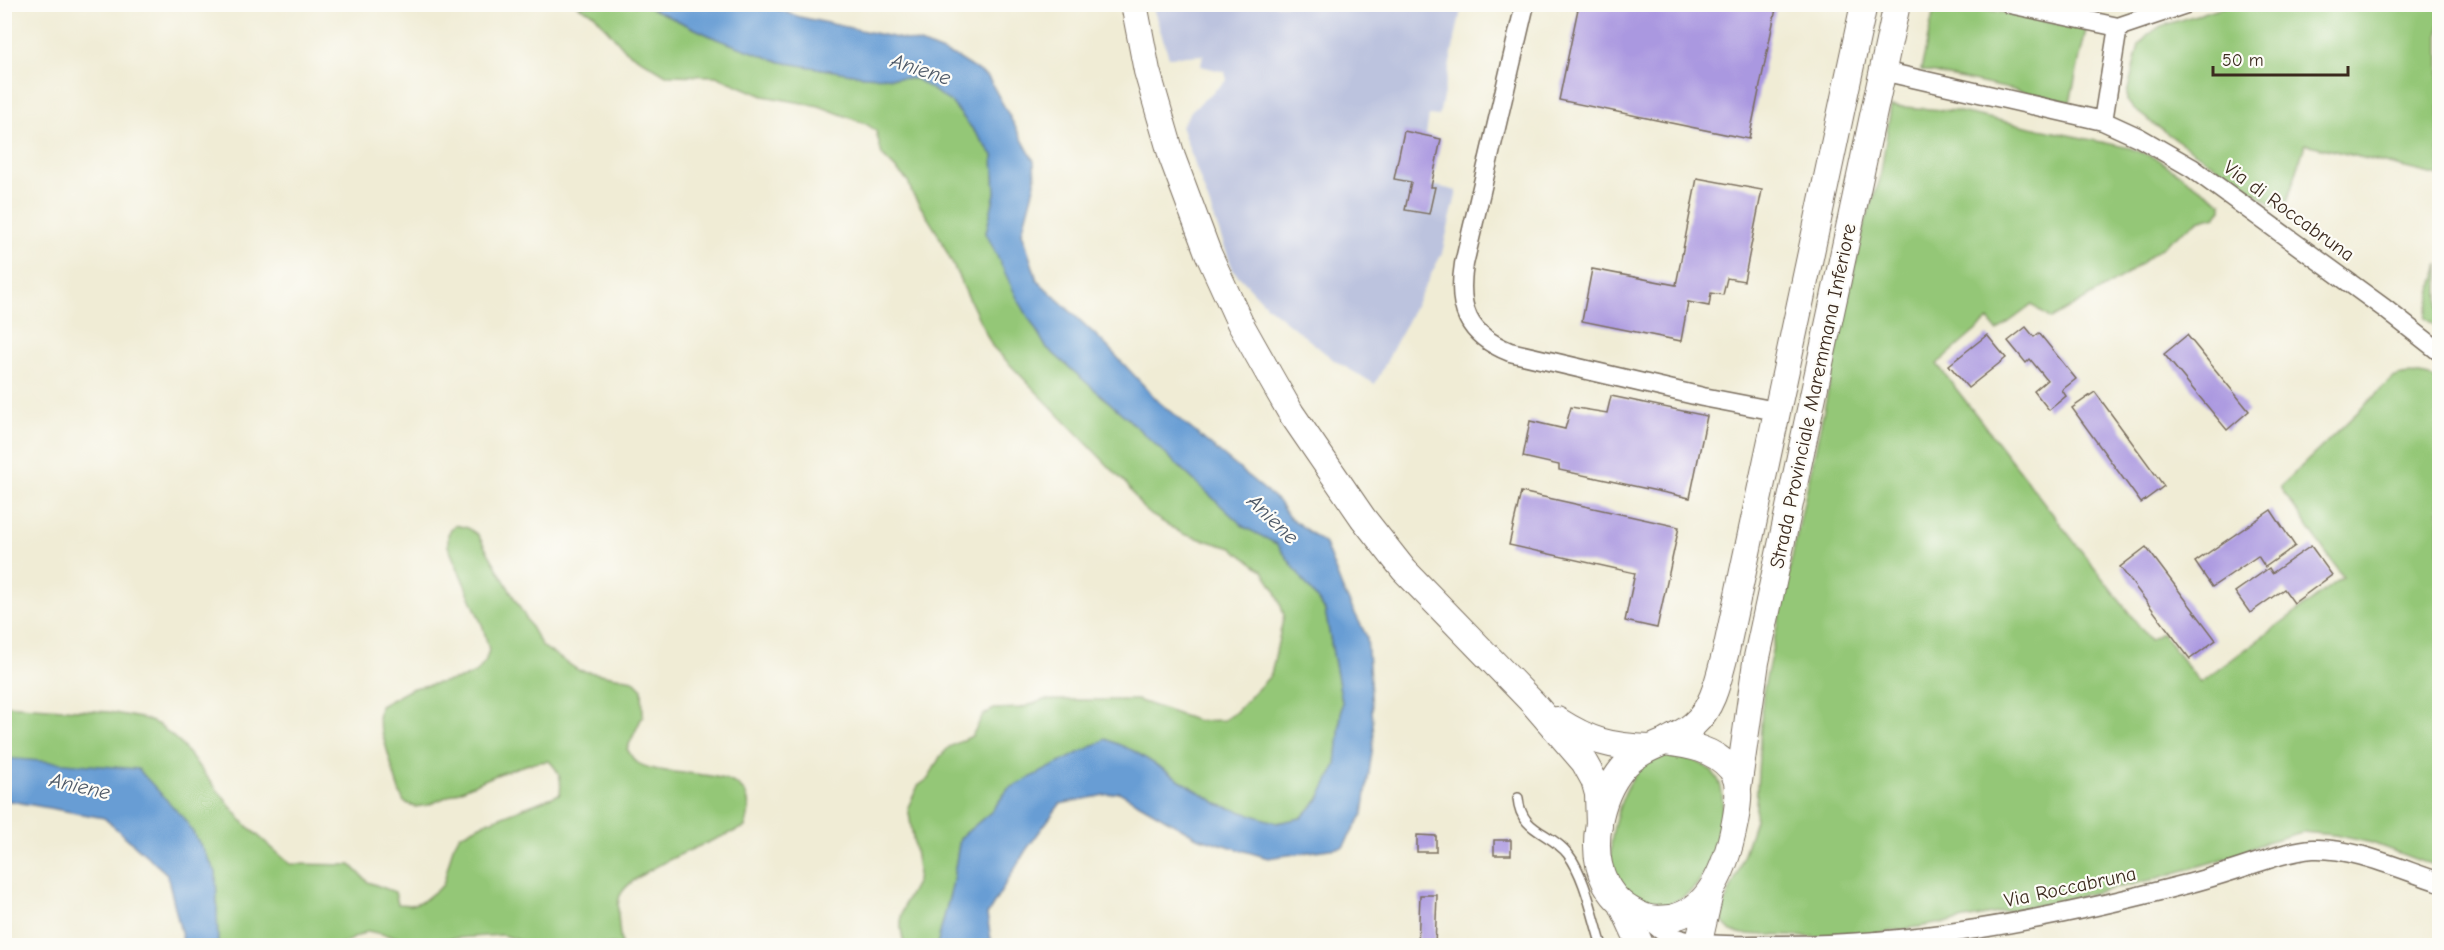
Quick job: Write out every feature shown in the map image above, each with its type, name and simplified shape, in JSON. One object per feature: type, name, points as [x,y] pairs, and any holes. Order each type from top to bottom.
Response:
[{"type":"main road","points":[[1134,4],[1159,113],[1172,157],[1208,253],[1240,323],[1291,412],[1363,518],[1404,570],[1533,703],[1589,769],[1598,794],[1599,826],[1596,849],[1599,868],[1608,887],[1622,905],[1641,945]]},
{"type":"main road","name":"Strada Provinciale Maremmana Inferiore","points":[[1657,745],[1701,717],[1715,687],[1726,651],[1864,4]]},
{"type":"main road","name":"Strada Provinciale Maremmana Inferiore","points":[[1738,788],[1756,662],[1897,4]]},
{"type":"main road","points":[[1533,703],[1576,732],[1597,742],[1627,747],[1684,744],[1710,752],[1731,769],[1738,788],[1731,841],[1724,864],[1711,889],[1699,944]]},
{"type":"main road","points":[[1599,826],[1609,795],[1623,768],[1657,745]]},
{"type":"main road","points":[[1622,905],[1648,918],[1677,917],[1689,910],[1711,889]]},
{"type":"street","points":[[1525,4],[1464,264],[1462,302],[1469,321],[1482,336],[1510,352],[1703,397],[1776,411]]},
{"type":"street","points":[[2010,4],[2118,27],[2187,4]]},
{"type":"street","points":[[2103,121],[2118,27]]},
{"type":"street","name":"Via di Roccabruna","points":[[1882,71],[2103,121],[2140,138],[2192,168],[2384,308],[2439,352]]},
{"type":"street","name":"Via Roccabruna","points":[[1648,918],[1657,928],[1699,944],[1813,945],[1868,942],[1953,932],[2142,895],[2203,880],[2288,853],[2311,849],[2348,852],[2439,882]]},
{"type":"lane","points":[[1518,798],[1521,814],[1530,826],[1560,846],[1573,860],[1602,945]]},
{"type":"shaded area","points":[[1152,5],[1462,5],[1439,116],[1429,115],[1426,135],[1441,139],[1432,185],[1457,191],[1442,253],[1375,384],[1335,361],[1267,306],[1233,270],[1181,126],[1192,110],[1227,80],[1225,72],[1201,66],[1203,55],[1169,57]]},
{"type":"green space","points":[[576,5],[644,5],[717,39],[781,62],[864,76],[916,79],[952,103],[993,155],[995,193],[986,233],[1046,347],[1127,418],[1244,527],[1277,544],[1325,610],[1342,702],[1336,765],[1319,799],[1301,818],[1277,823],[1220,805],[1134,751],[1008,789],[992,811],[960,838],[952,886],[937,945],[904,945],[901,916],[917,881],[918,869],[908,807],[918,786],[928,779],[940,757],[949,747],[972,736],[983,715],[994,709],[1021,708],[1044,700],[1137,700],[1198,721],[1224,720],[1235,713],[1271,675],[1284,615],[1276,592],[1263,571],[1232,548],[1183,534],[1151,515],[1142,507],[1127,485],[992,346],[938,234],[912,193],[908,181],[882,155],[876,131],[866,124],[819,106],[763,96],[716,76],[666,75],[625,50],[594,14]]},
{"type":"green space","points":[[1935,5],[1966,5],[2086,30],[2070,102],[1921,70]]},
{"type":"green space","points":[[2229,5],[2439,5],[2439,176],[2305,144],[2284,212],[2134,109],[2127,101],[2127,93],[2139,45],[2148,35],[2161,26]]},
{"type":"green space","points":[[1891,106],[1955,111],[2130,148],[2157,159],[2222,203],[2222,209],[2216,216],[2198,221],[2123,277],[2051,319],[2032,305],[1997,331],[1988,320],[1937,364],[2150,640],[2162,633],[2200,683],[2343,577],[2280,487],[2393,378],[2410,374],[2439,380],[2439,868],[2372,843],[2335,835],[2302,832],[2266,842],[2237,855],[2151,880],[2040,905],[1880,933],[1832,938],[1743,934],[1731,931],[1723,923],[1721,911],[1738,872],[1755,820],[1763,692],[1863,229],[1880,179]]},
{"type":"green space","points":[[2439,264],[2439,329],[2425,318]]},
{"type":"green space","points":[[455,525],[468,528],[478,535],[542,646],[578,670],[633,680],[642,689],[643,715],[627,749],[635,761],[649,768],[711,776],[729,781],[743,790],[749,804],[745,827],[674,857],[637,878],[625,889],[618,904],[621,945],[524,945],[516,939],[502,935],[413,941],[368,931],[340,945],[218,945],[216,872],[12,759],[5,758],[4,705],[109,712],[146,719],[159,725],[179,742],[244,823],[290,864],[351,865],[368,882],[395,892],[398,904],[411,905],[423,901],[443,885],[453,847],[459,836],[482,824],[560,794],[561,789],[558,772],[549,761],[504,772],[428,805],[415,807],[404,802],[399,791],[378,719],[380,706],[413,688],[464,678],[477,672],[485,662],[489,650],[483,627],[448,546],[448,534]]},
{"type":"green space","points":[[1666,755],[1699,763],[1715,775],[1720,784],[1722,811],[1716,843],[1701,879],[1681,898],[1655,906],[1646,905],[1632,897],[1616,878],[1612,865],[1612,834],[1621,803],[1633,778],[1647,764]]},
{"type":"water","name":"Aniene","points":[[644,5],[765,5],[800,17],[920,43],[958,58],[988,77],[1034,161],[1035,183],[1022,232],[1037,280],[1103,342],[1160,403],[1278,501],[1288,516],[1325,544],[1343,590],[1367,637],[1374,738],[1363,814],[1343,847],[1268,858],[1197,837],[1119,792],[1060,804],[1026,850],[987,915],[992,945],[937,945],[952,886],[960,838],[992,811],[1008,789],[1106,739],[1134,751],[1220,805],[1277,823],[1301,818],[1319,799],[1336,765],[1342,702],[1325,610],[1277,544],[1244,527],[1127,418],[1046,347],[1017,298],[986,233],[995,193],[993,155],[952,103],[916,79],[864,76],[781,62],[717,39]]},
{"type":"water","name":"Aniene","points":[[4,758],[138,769],[187,822],[216,872],[218,945],[184,945],[167,874],[104,818],[5,800]]},
{"type":"building","points":[[1579,4],[1777,4],[1749,139],[1559,100]]},
{"type":"building","points":[[1404,131],[1441,139],[1431,187],[1435,187],[1429,214],[1405,210],[1411,182],[1394,179]]},
{"type":"building","points":[[1697,178],[1762,190],[1744,281],[1727,278],[1723,295],[1711,293],[1709,306],[1688,302],[1681,341],[1582,321],[1592,269],[1676,285]]},
{"type":"building","points":[[2026,327],[2034,337],[2039,333],[2076,379],[2062,390],[2066,396],[2049,410],[2034,391],[2047,380],[2030,359],[2026,363],[2008,341]]},
{"type":"building","points":[[1987,335],[2006,358],[1968,388],[1949,365]]},
{"type":"building","points":[[2187,335],[2249,411],[2227,430],[2164,354]]},
{"type":"building","points":[[2095,392],[2164,486],[2141,503],[2072,408]]},
{"type":"building","points":[[1611,396],[1707,416],[1690,498],[1559,470],[1559,465],[1523,457],[1530,421],[1565,429],[1571,407],[1607,413]]},
{"type":"building","points":[[1521,492],[1679,527],[1657,628],[1625,621],[1635,573],[1509,545]]},
{"type":"building","points":[[2271,510],[2295,546],[2265,567],[2258,556],[2212,587],[2195,562]]},
{"type":"building","points":[[2311,546],[2332,575],[2294,603],[2284,589],[2250,613],[2235,592],[2269,568],[2272,573]]},
{"type":"building","points":[[2146,547],[2216,640],[2190,659],[2120,567]]},
{"type":"building","points":[[1417,835],[1436,836],[1436,852],[1417,852]]},
{"type":"building","points":[[1494,840],[1511,840],[1511,855],[1494,855]]},
{"type":"building","points":[[1420,895],[1437,895],[1435,946],[1418,946]]}]
